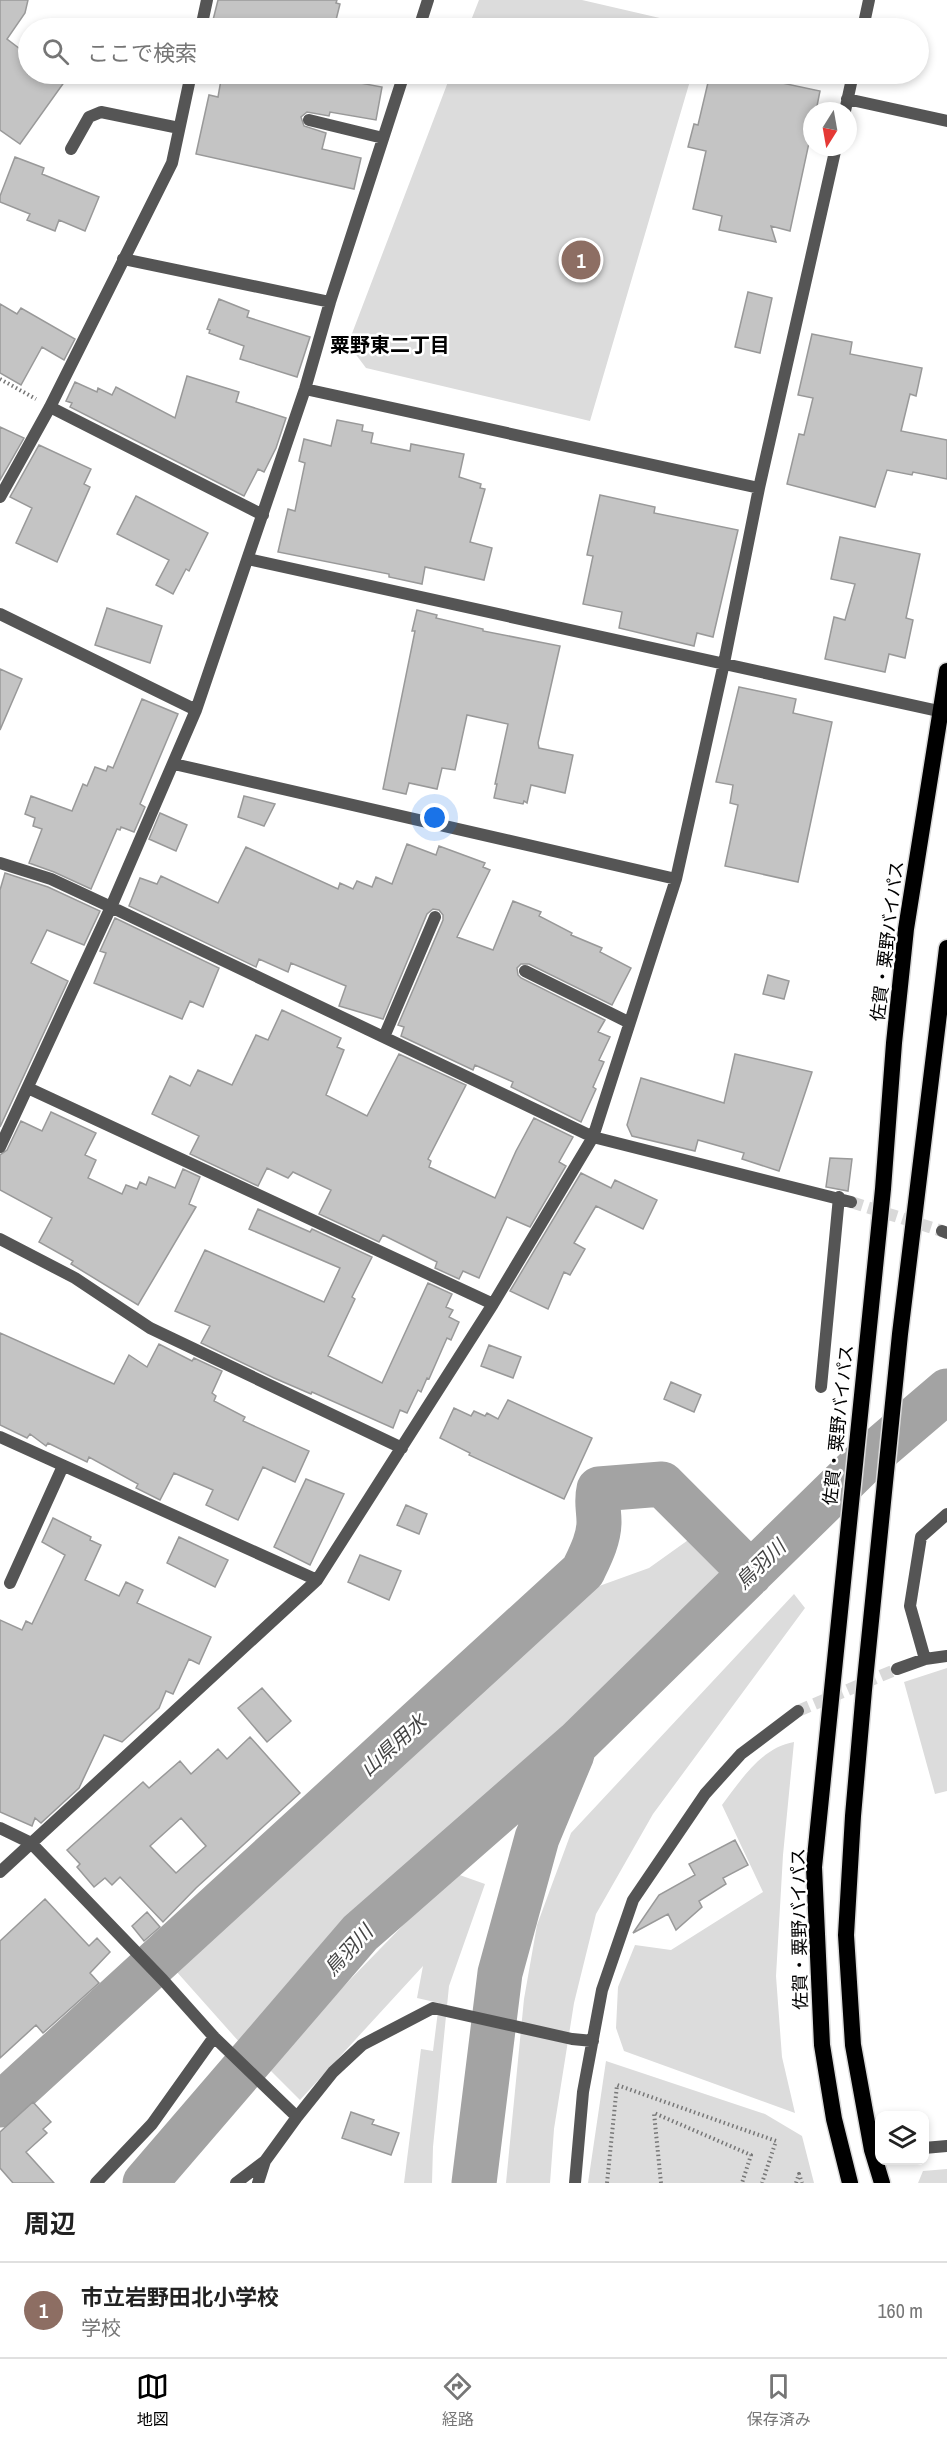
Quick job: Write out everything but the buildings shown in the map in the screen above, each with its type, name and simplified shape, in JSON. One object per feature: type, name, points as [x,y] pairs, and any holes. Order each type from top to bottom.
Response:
[{"type":"highway","name":"佐賀・粟野バイパス","points":[[850,2183],[834,2119],[822,2044],[814,1867],[883,1188],[894,1043],[906,929],[943,712],[947,671]]},
{"type":"highway","points":[[875,2145],[853,2045],[846,1935],[861,1724],[900,1334],[947,948]]},
{"type":"highway","points":[[879,2165],[882,2183]]},
{"type":"street","points":[[203,18],[207,0]]},
{"type":"street","points":[[423,18],[429,0]]},
{"type":"street","points":[[865,18],[869,0]]},
{"type":"street","points":[[0,497],[50,407],[172,163],[189,84]]},
{"type":"street","points":[[0,1147],[111,907],[196,710],[305,389],[330,303],[401,84]]},
{"type":"street","points":[[847,102],[851,84]]},
{"type":"street","points":[[857,107],[947,121]]},
{"type":"street","points":[[71,149],[89,117],[101,112],[179,128]]},
{"type":"street","points":[[309,120],[383,138]]},
{"type":"street","points":[[0,1872],[317,1580],[493,1304],[593,1137],[675,879],[724,663],[759,488],[834,156]]},
{"type":"street","points":[[123,259],[330,303]]},
{"type":"street","points":[[305,389],[759,488]]},
{"type":"street","points":[[50,407],[263,515]]},
{"type":"street","points":[[248,559],[943,712]]},
{"type":"street","points":[[0,614],[196,710]]},
{"type":"street","points":[[174,764],[675,879]]},
{"type":"street","points":[[0,863],[51,879],[593,1137],[845,1199],[822,1387]]},
{"type":"street","points":[[384,1037],[435,917]]},
{"type":"street","points":[[525,971],[628,1022]]},
{"type":"street","points":[[28,1088],[493,1304]]},
{"type":"street","points":[[0,1239],[75,1278],[150,1328],[402,1448]]},
{"type":"street","points":[[0,1437],[317,1580]]},
{"type":"street","points":[[10,1583],[63,1466]]},
{"type":"street","points":[[925,1659],[910,1606],[921,1537],[947,1514]]},
{"type":"street","points":[[897,1669],[925,1659],[947,1656]]},
{"type":"street","points":[[575,2183],[583,2092],[602,1990],[633,1900],[705,1794],[741,1754],[798,1711]]},
{"type":"street","points":[[0,1828],[31,1843],[164,1980],[214,2037],[297,2116]]},
{"type":"street","points":[[258,2183],[265,2162],[297,2116],[333,2073],[362,2045],[433,2008],[572,2039],[593,2041]]},
{"type":"street","points":[[96,2183],[152,2124],[214,2037]]},
{"type":"street","points":[[929,2148],[947,2146]]},
{"type":"street","points":[[236,2183],[265,2162]]},
{"type":"path","points":[[0,379],[50,407]]},
{"type":"path","points":[[607,2183],[617,2085],[776,2141],[762,2183]]},
{"type":"path","points":[[661,2183],[654,2113],[751,2155],[742,2183]]},
{"type":"path","points":[[796,2183],[799,2174],[802,2183]]},
{"type":"shaded area","points":[[479,0],[582,0],[660,18],[472,18]]},
{"type":"shaded area","points":[[447,84],[689,84],[590,421],[366,368],[348,344]]},
{"type":"shaded area","points":[[691,1538],[723,1570],[622,1689],[440,1860],[249,2053],[176,1971],[577,1594],[649,1568]]},
{"type":"shaded area","points":[[794,1594],[805,1608],[653,1814],[596,1914],[574,2003],[554,2129],[550,2183],[506,2183],[524,1999],[537,1925],[571,1833]]},
{"type":"shaded area","points":[[947,1668],[947,1791],[935,1794],[904,1682]]},
{"type":"shaded area","points":[[794,1742],[783,1855],[776,1976],[782,2057],[795,2113],[624,2051],[616,2028],[618,1987],[635,1945],[671,1950],[763,1892],[722,1805],[744,1776],[762,1758],[782,1745]]},
{"type":"shaded area","points":[[454,1873],[485,1884],[449,1986],[433,2147],[432,2183],[404,2183],[421,2049],[433,2051],[439,2003],[417,1998],[423,1966],[300,2100],[266,2066]]},
{"type":"shaded area","points":[[606,2061],[765,2114],[802,2136],[814,2183],[588,2183]]},
{"type":"shaded area","points":[[947,2169],[947,2183],[918,2183],[923,2171]]},
{"type":"waterway","name":"鳥羽川","points":[[145,2183],[360,1933],[577,1743],[865,1461],[947,1391]]},
{"type":"waterway","name":"山県用水","points":[[0,2105],[583,1571],[597,1535],[599,1489],[662,1484],[751,1573]]},
{"type":"waterway","name":"鳥羽川","points":[[474,2183],[500,1973],[537,1838],[572,1754]]},
{"type":"tunnel","points":[[851,1202],[942,1231]]},
{"type":"tunnel","points":[[798,1711],[897,1669]]},
{"type":"place","name":"市立岩野田北小学校","points":[[581,260]]},
{"type":"district","name":"粟野東二丁目","points":[[390,344]]}]
